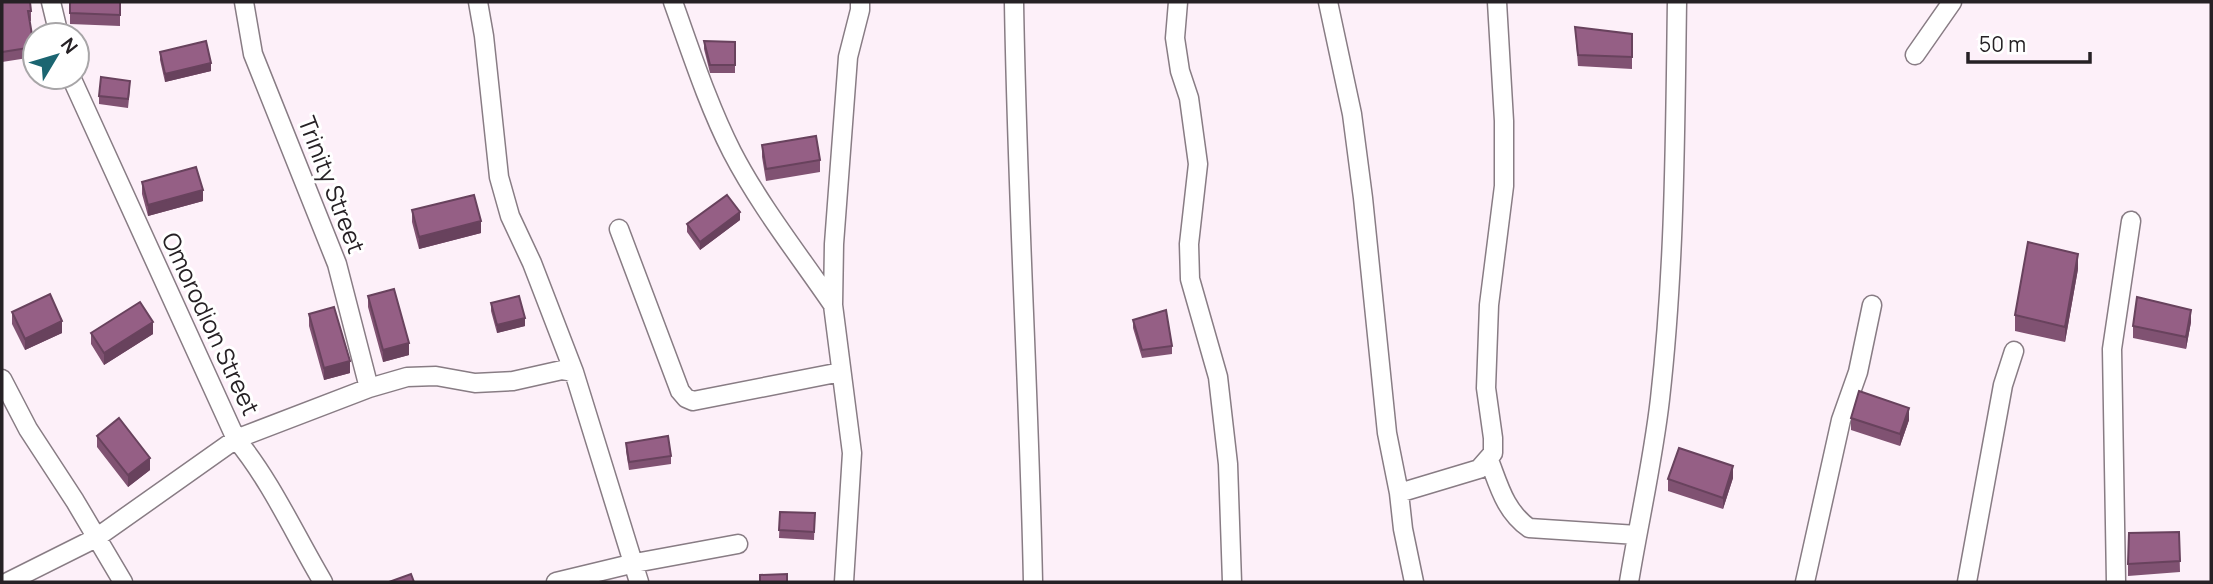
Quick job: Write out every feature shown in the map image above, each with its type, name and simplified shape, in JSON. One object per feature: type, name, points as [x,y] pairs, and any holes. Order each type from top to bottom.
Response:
[{"type":"street","points":[[51,2],[56,21]]},
{"type":"street","name":"Trinity Street","points":[[244,2],[253,54],[337,264],[369,388]]},
{"type":"street","points":[[478,2],[499,177],[510,216],[532,263],[574,372],[639,582]]},
{"type":"street","points":[[673,2],[732,152],[833,305]]},
{"type":"street","points":[[844,582],[852,453],[833,305],[834,244],[848,57],[860,2]]},
{"type":"street","points":[[1014,2],[1017,161],[1031,458],[1033,582]]},
{"type":"street","points":[[1178,2],[1175,38],[1180,71],[1189,98],[1198,164],[1189,244],[1190,279],[1218,377],[1228,464],[1232,582]]},
{"type":"street","points":[[1328,2],[1352,114],[1387,433],[1414,582]]},
{"type":"street","points":[[1399,493],[1479,469],[1493,453],[1486,388],[1489,305],[1504,186],[1504,121],[1497,2]]},
{"type":"street","points":[[1629,582],[1652,463],[1665,348],[1674,214],[1677,2]]},
{"type":"street","points":[[1915,55],[1952,2]]},
{"type":"street","name":"Omorodion Street","points":[[77,91],[236,439],[268,486],[323,582]]},
{"type":"street","points":[[2116,582],[2112,349],[2131,221]]},
{"type":"street","points":[[619,229],[680,391],[686,398],[693,401],[842,372]]},
{"type":"street","points":[[1805,582],[1841,420],[1858,372],[1872,305]]},
{"type":"street","points":[[1967,582],[2003,385],[2014,351]]},
{"type":"street","points":[[8,582],[96,538],[236,439],[369,388],[407,377],[436,376],[475,383],[513,381],[562,370],[574,372]]},
{"type":"street","points":[[2,379],[28,429],[123,582]]},
{"type":"street","points":[[1489,460],[1506,505],[1517,520],[1529,528],[1637,535]]},
{"type":"street","points":[[556,582],[635,563],[738,544]]},
{"type":"building","points":[[2,2],[30,2],[30,21],[21,21],[21,49],[2,52]]},
{"type":"building","points":[[70,2],[120,2],[120,15],[70,13]]},
{"type":"building","points":[[1575,27],[1632,34],[1632,57],[1578,55]]},
{"type":"building","points":[[206,41],[211,63],[165,74],[160,52]]},
{"type":"building","points":[[704,41],[735,42],[735,65],[710,65]]},
{"type":"building","points":[[101,77],[130,81],[128,99],[99,96]]},
{"type":"building","points":[[816,136],[820,160],[766,169],[762,145]]},
{"type":"building","points":[[196,167],[203,190],[148,205],[142,182]]},
{"type":"building","points":[[474,195],[481,221],[419,237],[412,210]]},
{"type":"building","points":[[727,195],[740,212],[700,242],[687,224]]},
{"type":"building","points":[[2028,242],[2078,254],[2065,327],[2015,315]]},
{"type":"building","points":[[394,289],[409,343],[383,350],[368,296]]},
{"type":"building","points":[[50,294],[62,321],[25,339],[12,312]]},
{"type":"building","points":[[519,296],[525,318],[497,325],[491,303]]},
{"type":"building","points":[[2137,297],[2191,310],[2186,337],[2133,326]]},
{"type":"building","points":[[140,302],[153,322],[104,353],[91,333]]},
{"type":"building","points":[[334,307],[350,361],[324,368],[309,314]]},
{"type":"building","points":[[1166,310],[1172,346],[1142,350],[1133,320]]},
{"type":"building","points":[[1859,391],[1909,408],[1900,434],[1851,418]]},
{"type":"building","points":[[119,418],[150,458],[128,475],[97,436]]},
{"type":"building","points":[[668,436],[671,456],[629,462],[626,443]]},
{"type":"building","points":[[1679,448],[1733,466],[1723,498],[1668,479]]},
{"type":"building","points":[[780,512],[815,513],[814,532],[779,530]]},
{"type":"building","points":[[2179,532],[2180,561],[2128,564],[2129,533]]},
{"type":"building","points":[[411,574],[414,582],[389,582]]},
{"type":"building","points":[[787,574],[787,582],[760,582],[760,575]]}]
